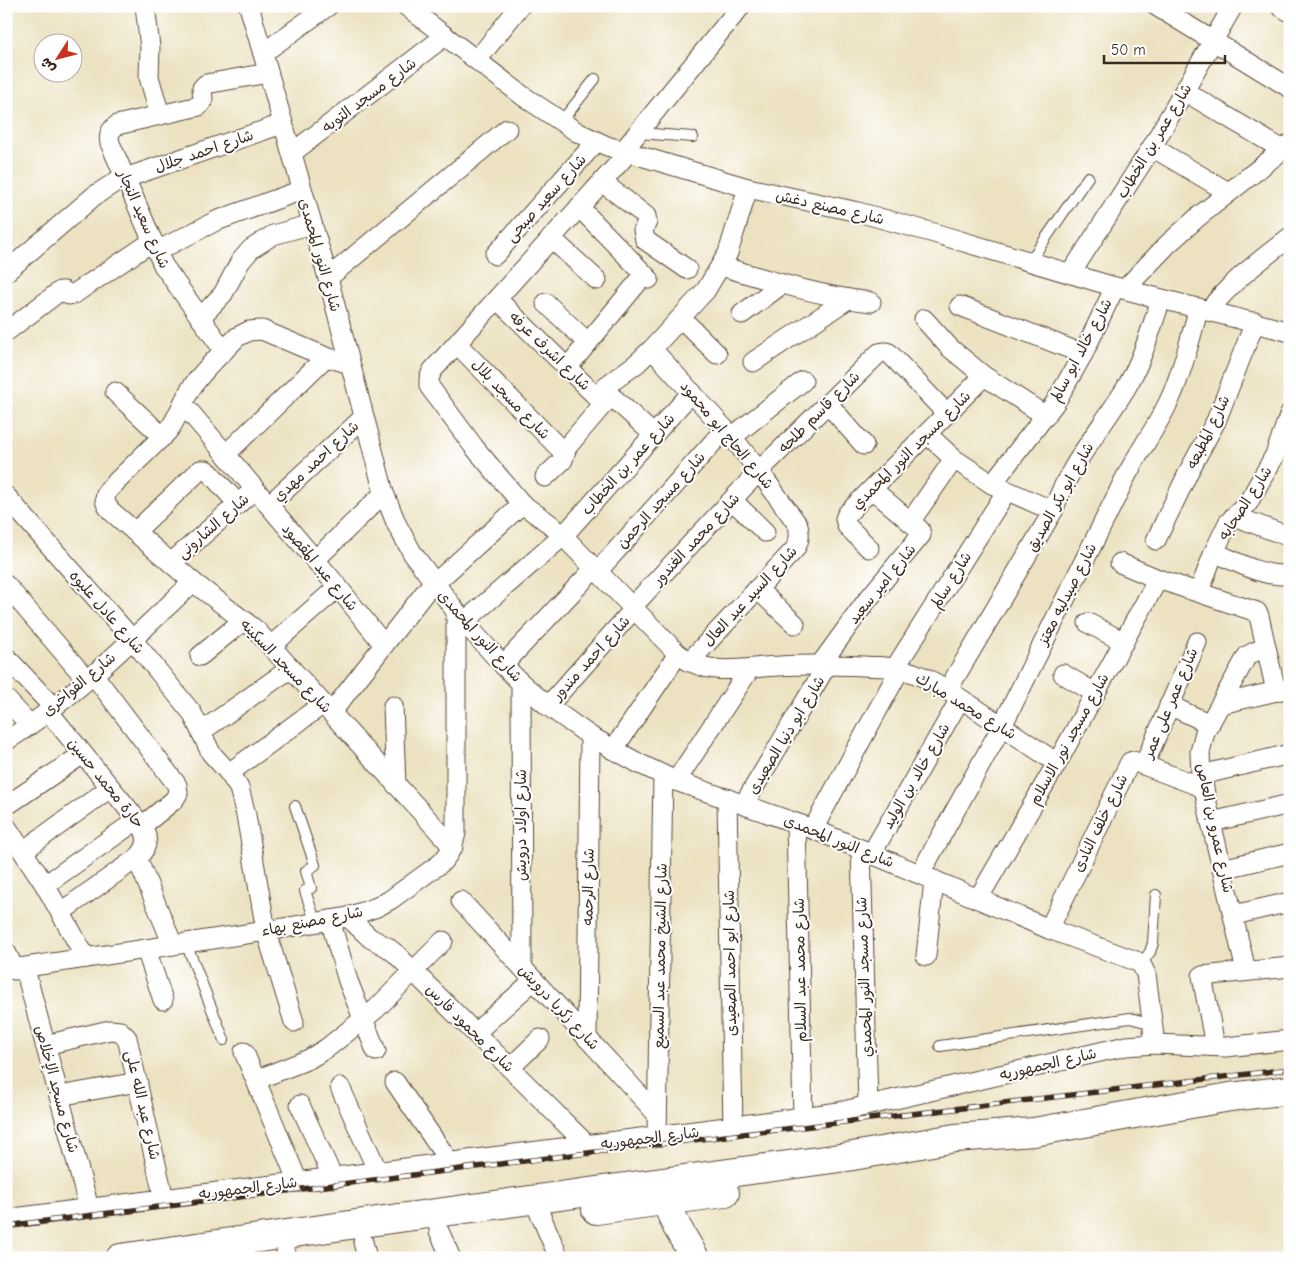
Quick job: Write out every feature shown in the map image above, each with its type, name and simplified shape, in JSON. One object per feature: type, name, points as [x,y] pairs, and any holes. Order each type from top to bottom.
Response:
[{"type":"main road","points":[[253,1258],[365,1250],[538,1209],[778,1175],[980,1150],[1008,1143],[1034,1132],[1230,1097],[1290,1090]]},
{"type":"main road","points":[[120,1258],[387,1219],[666,1202],[778,1175]]},
{"type":"main road","points":[[666,1202],[677,1227],[695,1258]]},
{"type":"street","points":[[145,6],[150,47],[149,77],[160,114],[201,104],[203,100],[201,90],[206,84],[268,73]]},
{"type":"street","name":"شارع النور المحمدى","points":[[249,6],[328,278],[384,492],[413,554],[460,617],[503,666],[548,706],[590,736],[670,778],[804,826],[1048,929],[1141,964]]},
{"type":"street","points":[[263,53],[328,6]]},
{"type":"street","name":"شارع مصنع دغش","points":[[406,6],[523,96],[561,122],[596,142],[748,188],[858,212],[1120,288],[1290,332]]},
{"type":"street","points":[[477,60],[520,6]]},
{"type":"street","points":[[683,658],[563,536],[522,504],[474,447],[429,386],[429,379],[432,371],[602,182],[626,152],[638,133],[740,6]]},
{"type":"street","points":[[1156,6],[1290,88]]},
{"type":"street","name":"شارع عمر بن الخطاب","points":[[1072,273],[1152,147],[1233,6]]},
{"type":"street","points":[[1280,6],[1290,12]]},
{"type":"street","name":"شارع مسجد التوبه","points":[[292,153],[445,36]]},
{"type":"street","points":[[1184,91],[1286,147]]},
{"type":"street","name":"شارع سعيد النجار","points":[[160,114],[117,125],[111,131],[110,143],[155,246],[172,279],[224,351]]},
{"type":"street","name":"شارع احمد جلال","points":[[6,272],[94,196],[117,181],[282,124]]},
{"type":"street","points":[[328,278],[508,129]]},
{"type":"street","name":"شارع سعيد صبحى","points":[[495,255],[596,142]]},
{"type":"street","points":[[1152,147],[1228,192]]},
{"type":"street","name":"شارع خالد ابو سالم","points":[[999,488],[1046,416],[1120,288],[1228,192],[1286,147]]},
{"type":"street","points":[[602,182],[646,216],[647,222],[643,230],[645,240],[687,269]]},
{"type":"street","points":[[545,477],[563,460],[567,447],[608,400],[606,389],[608,383],[636,364],[652,349],[706,290],[728,253],[748,188]]},
{"type":"street","points":[[6,332],[60,291],[70,295],[74,294],[155,246],[216,221],[302,190]]},
{"type":"street","points":[[567,368],[646,277],[579,208]]},
{"type":"street","points":[[200,318],[223,294],[240,262],[251,249],[273,235],[312,224]]},
{"type":"street","name":"شارع صيدليه معتز","points":[[927,877],[1114,502],[1126,474],[1155,429],[1169,400],[1204,310],[1232,283],[1290,237]]},
{"type":"street","points":[[551,238],[597,280]]},
{"type":"street","points":[[722,266],[781,285],[820,294],[871,302]]},
{"type":"street","points":[[742,314],[781,285]]},
{"type":"street","name":"شارع اشرف عرفه","points":[[497,299],[567,368],[654,435]]},
{"type":"street","points":[[753,362],[848,299]]},
{"type":"street","name":"شارع ابو بكر الصديق","points":[[954,695],[1053,511],[1059,493],[1133,376],[1162,299]]},
{"type":"street","points":[[546,303],[588,342]]},
{"type":"street","points":[[960,306],[1083,354]]},
{"type":"street","points":[[681,318],[717,354]]},
{"type":"street","points":[[924,319],[950,348],[984,376],[1046,416]]},
{"type":"street","name":"شارع المطبعه","points":[[1156,540],[1190,469],[1216,421],[1254,322]]},
{"type":"street","points":[[115,392],[163,437],[175,422],[191,389],[224,351],[249,331],[262,330],[326,357],[350,364]]},
{"type":"street","name":"شارع مسجد بلال","points":[[457,344],[566,454]]},
{"type":"street","name":"شارع الحاج ابو محمود","points":[[652,349],[728,433],[759,471],[798,525]]},
{"type":"street","name":"شارع قاسم طلحه","points":[[759,471],[879,354],[889,353],[946,414]]},
{"type":"street","points":[[226,454],[326,357]]},
{"type":"street","name":"شارع مسجد النور المحمدي","points":[[869,548],[847,526],[845,518],[847,514],[984,376]]},
{"type":"street","name":"شارع مسجد الرحمن","points":[[503,666],[728,433],[803,381]]},
{"type":"street","name":"شارع عمر بن الخطاب","points":[[460,617],[563,536],[692,392]]},
{"type":"street","name":"شارع عبد المقصود","points":[[183,404],[338,587],[384,645]]},
{"type":"street","points":[[828,404],[864,445]]},
{"type":"street","name":"شارع الصحابه","points":[[1199,592],[1214,552],[1228,524],[1248,503],[1282,458],[1290,412]]},
{"type":"street","name":"شارع احمد مهدي","points":[[268,505],[364,417]]},
{"type":"street","points":[[926,434],[954,459],[999,488],[1053,511]]},
{"type":"street","name":"شارع مسجد السكينه","points":[[163,437],[108,490],[104,501],[111,511],[170,564],[244,620],[271,646],[453,847]]},
{"type":"street","points":[[910,522],[954,459]]},
{"type":"street","points":[[135,532],[200,470],[206,470],[212,475],[238,504]]},
{"type":"street","name":"شارع محمد الغندور","points":[[633,608],[759,471]]},
{"type":"street","name":"شارع سالم","points":[[804,826],[897,668],[999,488]]},
{"type":"street","name":"شارع الشارونى","points":[[170,564],[256,489]]},
{"type":"street","name":"شارع امير سعيد","points":[[824,665],[865,602],[921,535],[920,530],[872,489]]},
{"type":"street","points":[[315,560],[384,492]]},
{"type":"street","name":"شارع عادل عليوه","points":[[6,496],[132,640],[192,713],[211,753],[229,773],[239,788],[242,795],[266,931],[294,1022]]},
{"type":"street","points":[[732,500],[765,532]]},
{"type":"street","points":[[229,773],[327,708],[384,645],[433,583],[522,504]]},
{"type":"street","points":[[1234,516],[1290,537]]},
{"type":"street","name":"شارع السيد عبد العال","points":[[614,750],[683,658],[757,589],[795,549],[799,542],[800,533],[798,525]]},
{"type":"street","points":[[1214,552],[1266,574],[1277,576],[1290,575]]},
{"type":"street","points":[[1120,563],[1158,579],[1257,612],[1260,616],[1266,648],[1283,690],[1221,704]]},
{"type":"street","name":"شارع مسجد نور الاسلام","points":[[978,899],[1057,763],[1158,579]]},
{"type":"street","name":"شارع الفواخرى","points":[[6,741],[30,725],[90,677],[193,582]]},
{"type":"street","points":[[6,585],[90,677],[173,779],[178,789],[177,797],[174,800],[45,886]]},
{"type":"street","points":[[271,646],[338,587]]},
{"type":"street","points":[[757,589],[795,624]]},
{"type":"street","name":"شارع احمد مندور","points":[[548,706],[633,608]]},
{"type":"street","points":[[453,847],[456,833],[460,617]]},
{"type":"street","points":[[200,656],[244,620]]},
{"type":"street","points":[[1088,623],[1124,642]]},
{"type":"street","name":"شارع عمر على عمر","points":[[1144,765],[1197,642]]},
{"type":"street","name":"شارع عمرو بن العاص","points":[[1246,971],[1202,782],[1200,752],[1205,732],[1247,656],[1266,648]]},
{"type":"street","name":"حارة محمد حسين","points":[[6,657],[50,709],[83,754],[147,834],[148,843],[144,852],[137,858]]},
{"type":"street","name":"شارع محمد مبارك","points":[[683,658],[717,670],[824,665],[897,668],[918,676],[954,695],[1057,763]]},
{"type":"street","name":"شارع ابو دنيا الصعيدى","points":[[736,801],[824,665]]},
{"type":"street","points":[[202,731],[291,668]]},
{"type":"street","points":[[670,778],[749,670]]},
{"type":"street","points":[[1063,674],[1095,693]]},
{"type":"street","name":"شارع اولاد درويش","points":[[521,683],[528,974]]},
{"type":"street","name":"شارع خالد بن الوليد","points":[[866,851],[954,695]]},
{"type":"street","points":[[6,699],[30,725]]},
{"type":"street","points":[[1170,705],[1210,724]]},
{"type":"street","points":[[393,706],[396,785]]},
{"type":"street","name":"شارع الرحمه","points":[[587,1038],[590,736]]},
{"type":"street","points":[[6,806],[83,754]]},
{"type":"street","points":[[1202,782],[1290,754]]},
{"type":"street","name":"شارع خلف النادى","points":[[1048,929],[1129,763],[1133,761],[1202,782]]},
{"type":"street","name":"شارع الشيخ محمد عبد السميع","points":[[658,1136],[657,1114],[670,778]]},
{"type":"street","points":[[23,851],[110,788]]},
{"type":"street","name":"شارع ابو احمد الصعيدى","points":[[732,1127],[736,801]]},
{"type":"street","points":[[1211,822],[1290,804]]},
{"type":"street","points":[[6,826],[61,912],[86,958]]},
{"type":"street","name":"شارع محمد عبد السلام","points":[[803,1117],[804,826]]},
{"type":"street","name":"شارع مصنع بهاء","points":[[15,970],[331,920],[377,907],[403,892],[441,863],[453,847]]},
{"type":"street","name":"شارع مسجد النور المحمدي","points":[[866,851],[868,1105]]},
{"type":"street","points":[[1222,869],[1290,853]]},
{"type":"street","points":[[61,912],[137,858],[179,944]]},
{"type":"street","points":[[926,956],[927,877]]},
{"type":"street","name":"شارع زكريا درويش","points":[[461,901],[657,1114]]},
{"type":"street","points":[[1234,915],[1290,902]]},
{"type":"street","points":[[331,920],[346,974],[376,1051]]},
{"type":"street","name":"شارع محمود فارس","points":[[331,920],[392,950],[588,1146]]},
{"type":"street","points":[[256,1080],[320,1053],[376,1010],[443,941]]},
{"type":"street","points":[[146,949],[163,1000]]},
{"type":"street","name":"شارع مسجد الإخلاص","points":[[6,952],[45,1045],[89,1208]]},
{"type":"street","points":[[1141,964],[1146,974],[1155,1044]]},
{"type":"street","points":[[1215,1046],[1202,976],[1290,967]]},
{"type":"street","points":[[475,1033],[528,974]]},
{"type":"street","name":"شارع عبد الله على","points":[[45,1045],[110,1030],[120,1031],[124,1034],[129,1043],[164,1199]]},
{"type":"street","points":[[510,1068],[540,1039]]},
{"type":"street","name":"شارع الجمهوريه","points":[[6,1219],[588,1146],[839,1112],[1126,1046],[1155,1044],[1235,1046],[1290,1040]]},
{"type":"street","points":[[244,1052],[298,1182]]},
{"type":"street","points":[[59,1096],[138,1082]]},
{"type":"street","points":[[395,1082],[450,1163]]},
{"type":"street","points":[[340,1088],[378,1172]]},
{"type":"street","points":[[300,1105],[333,1178]]},
{"type":"street","points":[[538,1209],[559,1258]]},
{"type":"street","points":[[439,1231],[451,1258]]},
{"type":"lane","points":[[561,122],[594,79]]},
{"type":"lane","points":[[638,133],[693,137]]},
{"type":"lane","points":[[1030,261],[1088,177]]},
{"type":"lane","points":[[294,806],[315,865],[306,871],[311,887],[305,891],[331,920]]},
{"type":"lane","points":[[1141,964],[1150,952],[1153,943],[1156,895]]},
{"type":"lane","points":[[179,944],[224,1040]]},
{"type":"lane","points":[[940,1046],[1130,1018],[1152,1024]]},
{"type":"railway","points":[[6,1226],[676,1142],[1290,1069]]}]
